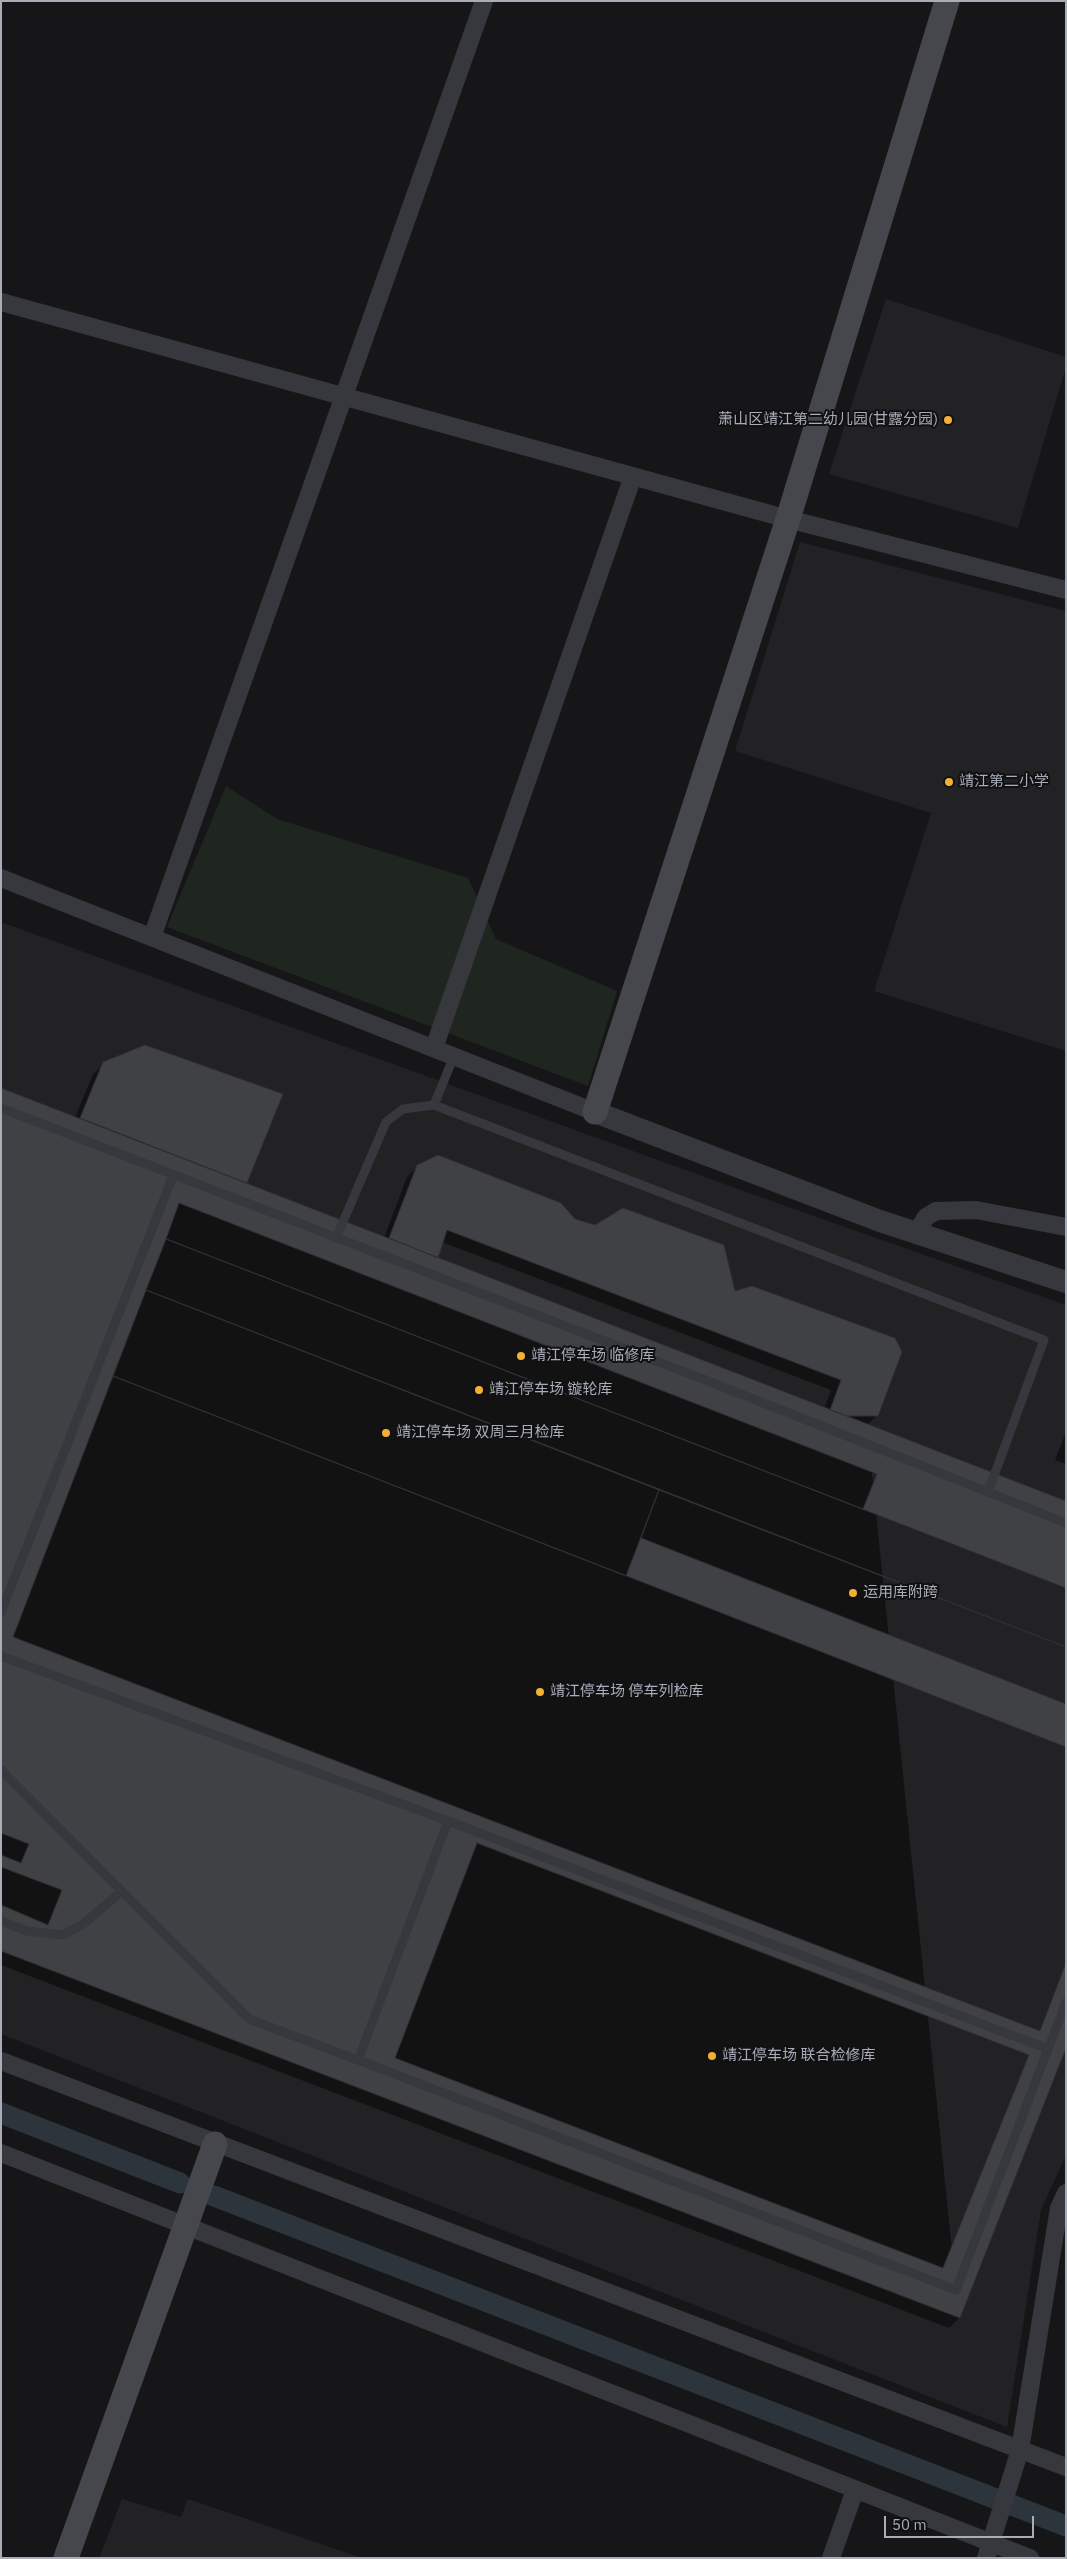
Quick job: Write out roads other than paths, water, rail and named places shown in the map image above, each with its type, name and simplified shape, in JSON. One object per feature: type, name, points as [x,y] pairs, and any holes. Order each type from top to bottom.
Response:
[{"type":"main road","points":[[595,1112],[788,519],[947,1]]},
{"type":"main road","points":[[66,2558],[215,2144]]},
{"type":"street","points":[[152,938],[346,396],[484,1]]},
{"type":"street","points":[[1,302],[788,519],[1066,590]]},
{"type":"street","points":[[434,1048],[633,476]]},
{"type":"street","points":[[1,878],[880,1222],[1066,1282]]},
{"type":"street","points":[[916,1233],[926,1217],[936,1212],[976,1210],[1066,1227]]},
{"type":"street","points":[[1,2061],[1018,2455],[1066,2467]]},
{"type":"street","points":[[1,2153],[855,2490],[988,2551],[1030,2558]]},
{"type":"street","points":[[988,2551],[1018,2455],[1059,2208],[1066,2193]]},
{"type":"street","points":[[831,2558],[855,2490]]},
{"type":"lane","points":[[434,1105],[454,1056]]},
{"type":"lane","points":[[336,1238],[386,1122],[403,1109],[434,1105],[1044,1340],[988,1492]]},
{"type":"lane","points":[[1,1108],[1066,1523]]},
{"type":"lane","points":[[1,1612],[173,1176]]},
{"type":"lane","points":[[1,1656],[448,1821],[1048,2049]]},
{"type":"lane","points":[[1,1770],[249,2019],[956,2290],[1066,2002]]},
{"type":"lane","points":[[358,2060],[448,1821]]},
{"type":"lane","points":[[1,1921],[27,1931],[63,1935],[83,1924],[122,1891]]},
{"type":"waterway","points":[[1,2113],[180,2183]]},
{"type":"waterway","points":[[214,2196],[1066,2526]]},
{"type":"place","name":"萧山区靖江第二幼儿园(甘露分园)","points":[[948,420]]},
{"type":"place","name":"靖江第二小学","points":[[949,782]]},
{"type":"place","name":"靖江停车场 临修库","points":[[521,1356]]},
{"type":"place","name":"靖江停车场 镟轮库","points":[[479,1390]]},
{"type":"place","name":"靖江停车场 双周三月检库","points":[[386,1433]]},
{"type":"place","name":"运用库附跨","points":[[853,1593]]},
{"type":"place","name":"靖江停车场 停车列检库","points":[[540,1692]]},
{"type":"place","name":"靖江停车场 联合检修库","points":[[712,2056]]}]
